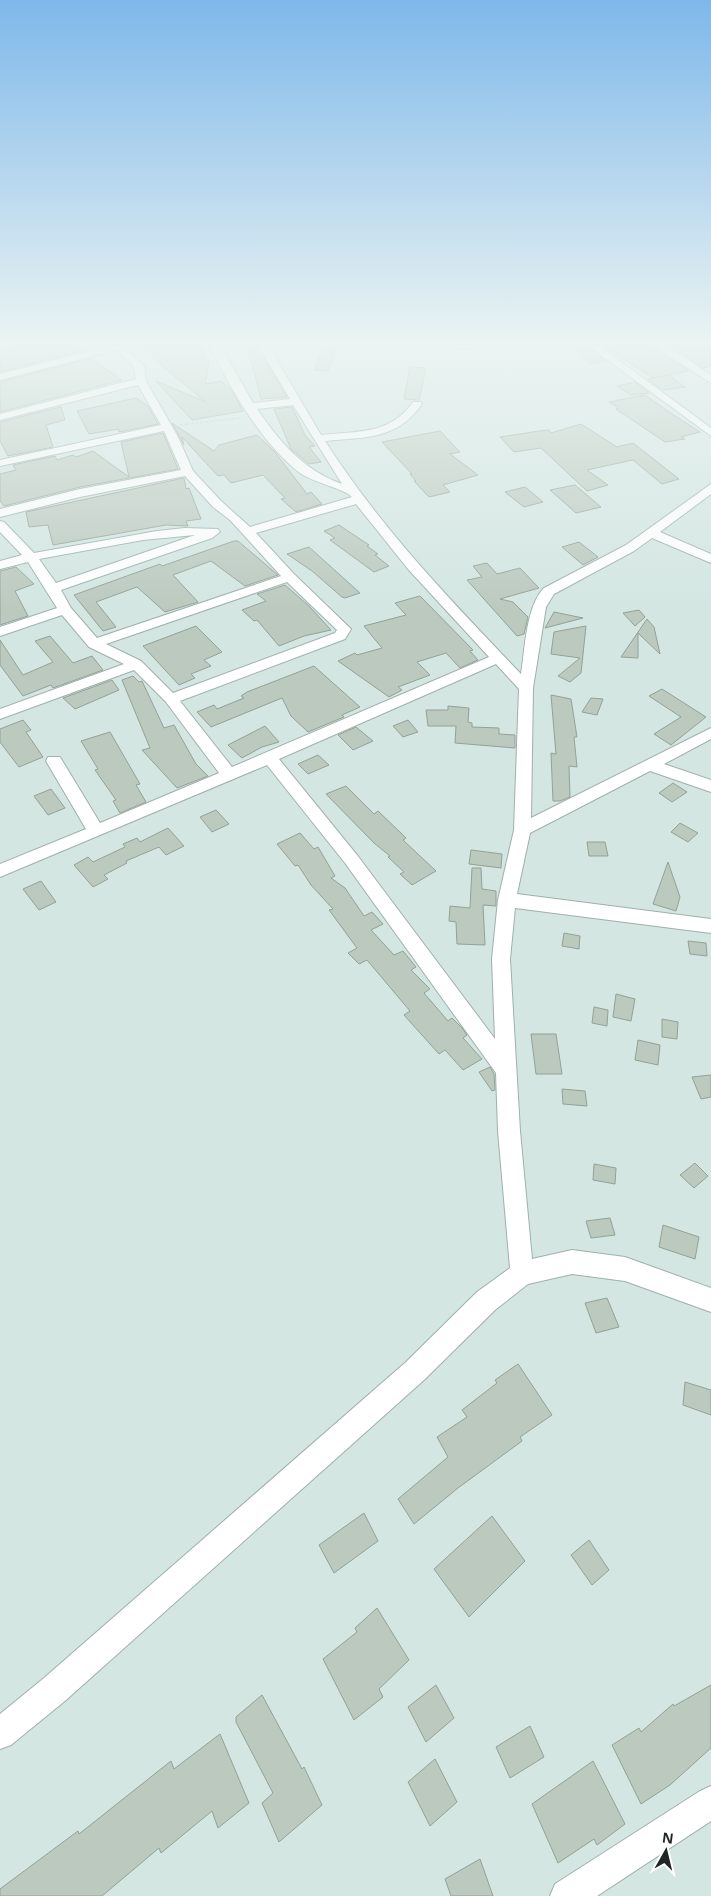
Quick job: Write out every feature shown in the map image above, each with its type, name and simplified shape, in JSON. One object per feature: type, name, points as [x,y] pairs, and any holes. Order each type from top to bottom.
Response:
[{"type":"street","points":[[0,462],[136,433]]},
{"type":"street","points":[[170,433],[188,472],[289,578],[344,629],[340,636],[172,699]]},
{"type":"street","points":[[271,433],[283,450],[304,470],[324,482],[357,496]]},
{"type":"street","points":[[317,433],[357,496],[407,559],[526,688]]},
{"type":"street","points":[[320,438],[354,433]]},
{"type":"street","points":[[0,513],[80,493],[188,472]]},
{"type":"street","points":[[522,1273],[514,1195],[501,959],[507,900],[522,830],[526,688],[539,607],[543,597],[549,590],[612,559],[652,533],[711,488]]},
{"type":"street","points":[[0,566],[30,556],[167,532],[192,530],[214,532],[244,529],[357,496]]},
{"type":"street","points":[[0,525],[30,556],[53,588],[65,610],[94,644],[136,664],[172,699],[228,774]]},
{"type":"street","points":[[53,588],[214,532]]},
{"type":"street","points":[[652,533],[711,559]]},
{"type":"street","points":[[94,644],[289,578]]},
{"type":"street","points":[[0,632],[65,610]]},
{"type":"street","points":[[0,871],[498,658]]},
{"type":"street","points":[[0,714],[136,664]]},
{"type":"street","points":[[522,830],[711,734]]},
{"type":"street","points":[[269,757],[351,859],[506,1072]]},
{"type":"street","points":[[54,761],[96,831]]},
{"type":"street","points":[[650,765],[711,786]]},
{"type":"street","points":[[507,900],[711,926]]},
{"type":"street","points":[[0,1734],[55,1689],[415,1371],[486,1301],[522,1273],[572,1262],[625,1268],[711,1300]]},
{"type":"street","points":[[567,1896],[711,1803]]},
{"type":"building","points":[[0,433],[49,433],[53,447],[8,456],[0,441]]},
{"type":"building","points":[[163,433],[178,469],[80,487],[4,506],[0,501],[0,474],[16,470],[13,465],[55,456],[57,460],[73,455],[76,457],[93,451],[129,477],[121,442]]},
{"type":"building","points":[[178,433],[188,433],[214,451],[219,445],[257,435],[274,451],[307,494],[311,492],[322,504],[296,512],[281,499],[285,498],[263,475],[231,483],[224,475],[218,476],[182,437],[184,445]]},
{"type":"building","points":[[284,433],[304,433],[315,446],[309,447],[321,462],[309,464],[291,449]]},
{"type":"building","points":[[427,433],[442,433],[460,452],[450,454],[478,475],[443,485],[450,492],[429,497],[414,481],[416,481],[410,474],[412,474],[382,442]]},
{"type":"building","points":[[523,433],[596,433],[617,447],[633,443],[679,479],[662,484],[633,460],[587,470],[608,485],[587,491],[541,448],[514,452],[500,437]]},
{"type":"building","points":[[652,433],[694,433],[681,437],[685,439],[665,442]]},
{"type":"building","points":[[184,478],[186,489],[189,488],[201,519],[186,521],[188,526],[166,525],[53,545],[48,525],[29,527],[26,512]]},
{"type":"building","points":[[575,485],[601,507],[576,513],[550,490]]},
{"type":"building","points":[[525,487],[543,502],[524,507],[505,492]]},
{"type":"building","points":[[339,525],[369,545],[367,546],[378,554],[375,555],[389,566],[374,572],[330,540],[335,538],[324,531]]},
{"type":"building","points":[[238,541],[278,575],[245,586],[211,561],[173,575],[198,602],[165,612],[137,587],[96,602],[116,627],[103,631],[74,595],[160,564],[162,566]]},
{"type":"building","points":[[579,542],[598,557],[583,565],[562,547]]},
{"type":"building","points":[[309,547],[360,593],[345,598],[342,597],[312,571],[287,554]]},
{"type":"building","points":[[487,563],[497,574],[520,568],[539,588],[500,599],[513,602],[528,617],[524,634],[517,636],[467,580],[482,577],[473,566]]},
{"type":"building","points":[[16,567],[34,584],[15,591],[28,616],[0,625],[0,571]]},
{"type":"building","points":[[285,585],[309,606],[331,630],[304,636],[279,646],[257,620],[254,621],[242,610],[266,601],[257,594]]},
{"type":"building","points":[[420,596],[473,650],[470,651],[478,660],[460,668],[446,653],[417,662],[430,675],[398,687],[402,690],[389,697],[338,661],[355,653],[357,655],[382,648],[364,626],[406,615],[395,603]]},
{"type":"building","points":[[639,610],[645,617],[635,626],[623,613]]},
{"type":"building","points":[[554,612],[583,618],[545,628]]},
{"type":"building","points":[[647,619],[654,627],[660,654],[638,633],[638,658],[621,657]]},
{"type":"building","points":[[196,626],[222,652],[204,660],[211,666],[191,674],[195,678],[179,685],[143,646]]},
{"type":"building","points":[[586,626],[581,673],[570,682],[558,676],[580,658],[551,654],[554,632]]},
{"type":"building","points":[[50,636],[73,663],[92,656],[103,670],[53,688],[51,685],[23,696],[0,665],[0,640],[23,675],[53,662],[35,641]]},
{"type":"building","points":[[314,666],[360,707],[342,715],[344,717],[308,732],[291,716],[282,698],[211,727],[197,712],[214,705],[217,709],[244,698],[241,696],[247,692]]},
{"type":"building","points":[[133,676],[139,682],[142,681],[164,728],[174,725],[196,764],[208,776],[177,788],[142,750],[150,748],[122,680]]},
{"type":"building","points":[[112,680],[119,690],[75,709],[63,698]]},
{"type":"building","points":[[662,689],[706,717],[671,745],[654,734],[681,717],[649,696]]},
{"type":"building","points":[[551,695],[571,699],[577,737],[574,737],[577,767],[569,766],[570,797],[560,801],[553,801],[551,753],[556,754]]},
{"type":"building","points":[[591,698],[603,699],[597,715],[582,712]]},
{"type":"building","points":[[448,706],[469,708],[468,722],[472,723],[472,727],[499,728],[499,734],[515,735],[515,748],[455,743],[456,726],[428,726],[426,710],[448,710]]},
{"type":"building","points":[[23,720],[31,730],[26,732],[43,757],[19,767],[0,742],[0,729]]},
{"type":"building","points":[[408,720],[418,732],[403,737],[393,726]]},
{"type":"building","points":[[265,726],[279,742],[262,747],[242,758],[228,745]]},
{"type":"building","points":[[356,727],[373,741],[353,750],[338,735]]},
{"type":"building","points":[[110,732],[140,784],[136,785],[146,802],[120,813],[113,801],[116,800],[95,770],[98,769],[81,741]]},
{"type":"building","points":[[318,755],[329,765],[308,774],[298,764]]},
{"type":"building","points":[[673,783],[687,792],[672,802],[659,793]]},
{"type":"building","points":[[346,786],[374,814],[378,811],[406,838],[403,840],[436,871],[412,885],[400,874],[404,872],[388,857],[390,856],[374,843],[326,794]]},
{"type":"building","points":[[51,789],[65,808],[48,815],[34,796]]},
{"type":"building","points":[[216,810],[229,824],[212,832],[200,817]]},
{"type":"building","points":[[680,823],[698,833],[688,842],[671,832]]},
{"type":"building","points":[[168,828],[184,846],[166,855],[159,847],[126,861],[127,863],[104,875],[108,879],[93,887],[74,865],[88,857],[93,862],[125,847],[123,844],[137,838],[140,842]]},
{"type":"building","points":[[300,833],[314,849],[318,847],[335,876],[331,878],[345,888],[364,916],[372,912],[383,924],[371,930],[394,955],[403,951],[416,967],[411,970],[430,989],[424,993],[448,1021],[452,1018],[462,1028],[467,1035],[463,1038],[482,1059],[463,1070],[445,1050],[439,1054],[404,1015],[410,1011],[367,960],[359,964],[348,953],[357,948],[329,910],[333,909],[311,885],[298,865],[295,866],[277,844]]},
{"type":"building","points":[[587,842],[605,842],[608,856],[589,856]]},
{"type":"building","points":[[471,850],[502,854],[501,868],[469,864]]},
{"type":"building","points":[[668,862],[680,897],[676,911],[653,904]]},
{"type":"building","points":[[472,868],[481,868],[482,889],[496,891],[496,906],[483,905],[485,945],[457,944],[456,922],[449,921],[450,906],[470,908]]},
{"type":"building","points":[[41,881],[56,902],[39,910],[23,889]]},
{"type":"building","points":[[564,933],[580,936],[579,949],[562,946]]},
{"type":"building","points":[[688,941],[706,943],[707,956],[690,954]]},
{"type":"building","points":[[616,994],[635,999],[631,1021],[613,1017]]},
{"type":"building","points":[[594,1007],[608,1010],[607,1026],[592,1023]]},
{"type":"building","points":[[662,1019],[678,1022],[677,1039],[662,1037]]},
{"type":"building","points":[[531,1034],[556,1034],[562,1074],[536,1074]]},
{"type":"building","points":[[638,1040],[660,1045],[658,1065],[635,1060]]},
{"type":"building","points":[[490,1067],[494,1074],[495,1090],[492,1091],[479,1072]]},
{"type":"building","points":[[711,1075],[711,1097],[701,1099],[692,1077]]},
{"type":"building","points":[[562,1089],[585,1091],[587,1106],[563,1104]]},
{"type":"building","points":[[695,1163],[708,1176],[694,1188],[680,1175]]},
{"type":"building","points":[[594,1164],[616,1168],[615,1184],[593,1180]]},
{"type":"building","points":[[610,1218],[615,1235],[591,1238],[586,1221]]},
{"type":"building","points":[[663,1225],[699,1237],[695,1259],[659,1247]]},
{"type":"building","points":[[607,1298],[619,1327],[596,1333],[585,1303]]},
{"type":"building","points":[[518,1364],[552,1415],[520,1437],[522,1441],[458,1488],[414,1524],[398,1499],[448,1457],[437,1437],[467,1417],[462,1410],[497,1383],[495,1380]]},
{"type":"building","points":[[685,1382],[711,1390],[711,1415],[683,1405]]},
{"type":"building","points":[[364,1513],[378,1541],[334,1573],[319,1545]]},
{"type":"building","points":[[492,1516],[525,1561],[469,1617],[434,1569]]},
{"type":"building","points":[[589,1540],[609,1570],[592,1585],[571,1555]]},
{"type":"building","points":[[377,1608],[409,1660],[379,1689],[383,1697],[354,1720],[323,1659],[357,1632],[355,1628]]},
{"type":"building","points":[[436,1685],[454,1718],[426,1742],[408,1707]]},
{"type":"building","points":[[711,1685],[711,1748],[670,1785],[641,1804],[612,1745],[639,1728],[641,1732],[673,1704],[674,1706]]},
{"type":"building","points":[[262,1695],[302,1769],[304,1767],[322,1805],[279,1842],[262,1803],[273,1793],[236,1722],[236,1717]]},
{"type":"building","points":[[530,1726],[544,1757],[510,1778],[496,1747]]},
{"type":"building","points":[[220,1734],[249,1803],[218,1828],[212,1811],[161,1853],[159,1848],[102,1896],[0,1896],[0,1889],[78,1831],[79,1834],[171,1761],[174,1769]]},
{"type":"building","points":[[435,1759],[457,1802],[430,1826],[408,1782]]},
{"type":"building","points":[[593,1761],[625,1824],[597,1845],[594,1839],[558,1863],[532,1804]]},
{"type":"building","points":[[480,1859],[493,1896],[451,1896],[445,1879]]}]
